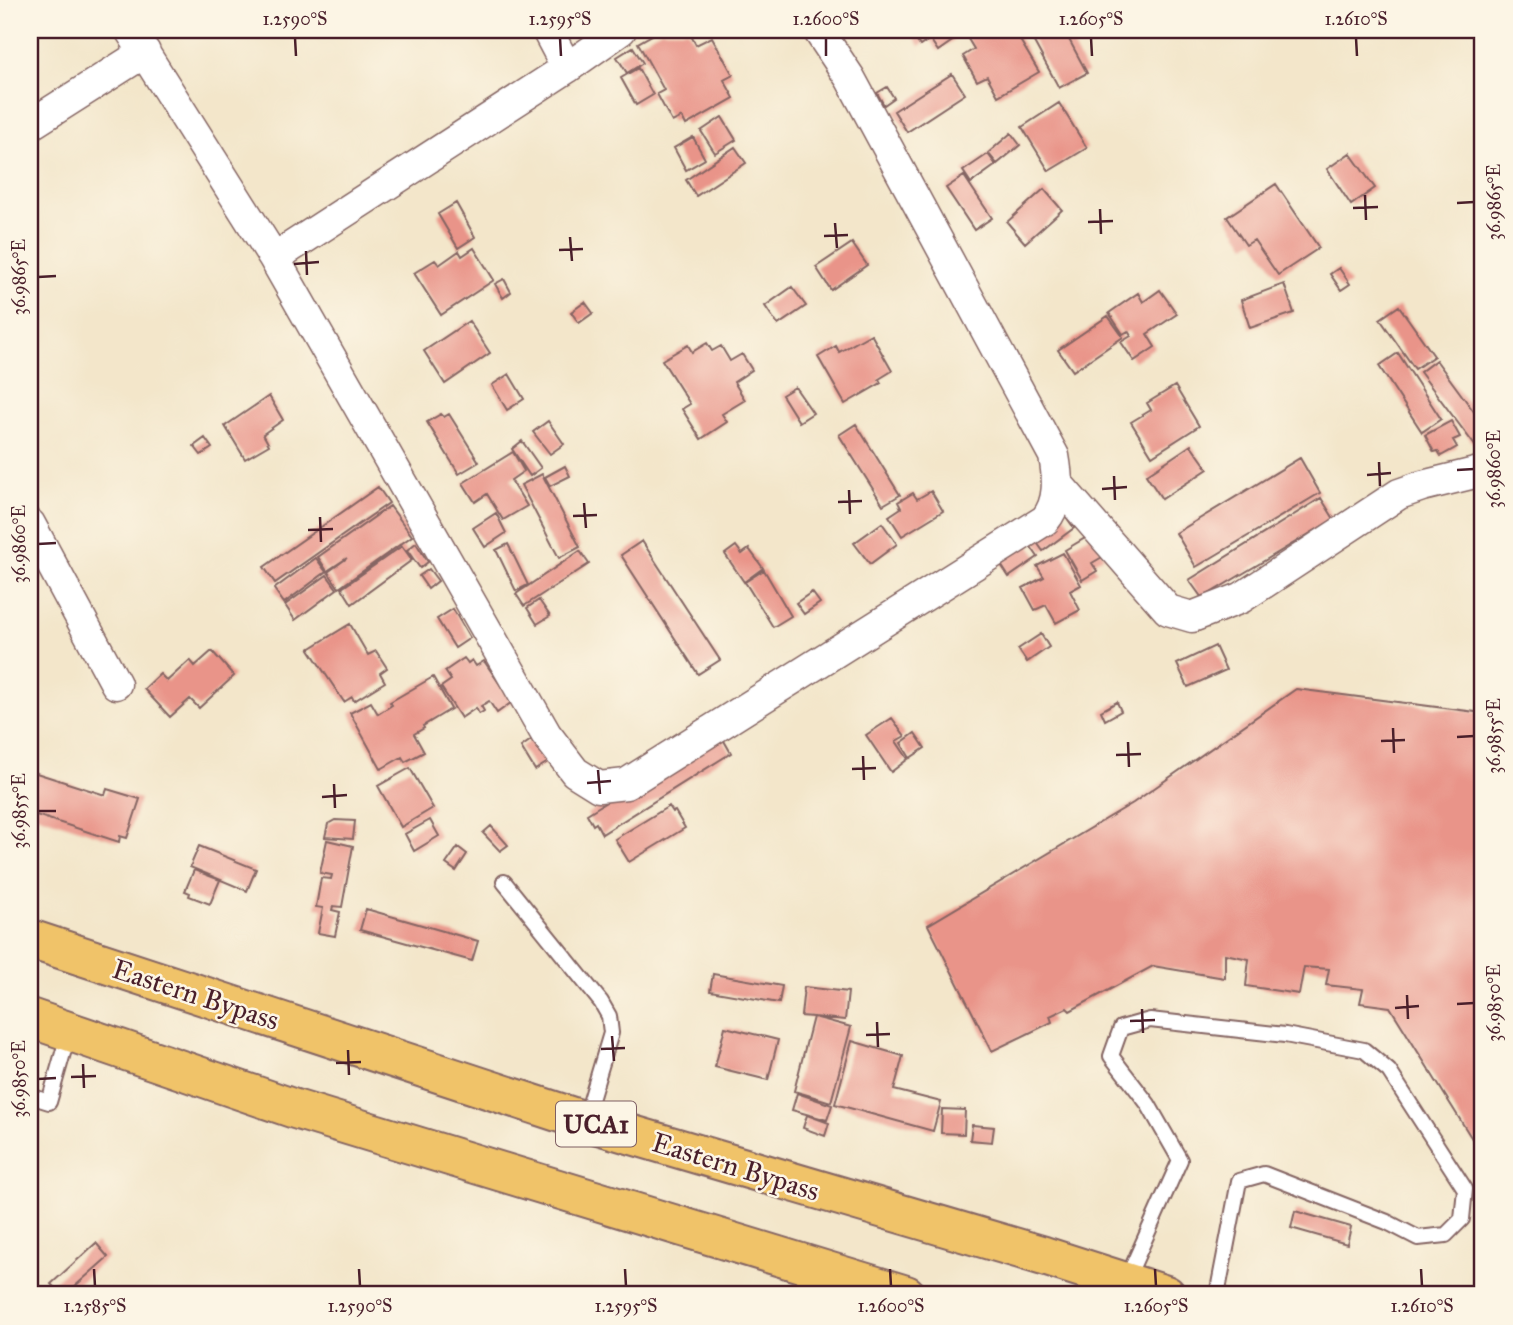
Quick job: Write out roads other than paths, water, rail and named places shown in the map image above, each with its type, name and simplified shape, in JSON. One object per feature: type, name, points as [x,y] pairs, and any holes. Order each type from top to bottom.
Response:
[{"type":"main road","name":"Eastern Bypass","points":[[30,939],[585,1121],[1044,1256],[1166,1295]]},
{"type":"main road","name":"UCA1","points":[[30,1018],[295,1109],[906,1295]]},
{"type":"street","points":[[547,30],[568,68]]},
{"type":"street","points":[[274,258],[568,68],[621,30]]},
{"type":"street","points":[[30,125],[137,41],[274,258],[546,734],[575,772],[599,787],[626,784],[1045,520],[1051,513],[1058,484],[1055,456],[850,78],[818,30]]},
{"type":"street","points":[[1058,484],[1168,610],[1192,617],[1241,598],[1399,494],[1483,471]]},
{"type":"street","points":[[30,524],[116,684]]},
{"type":"lane","points":[[505,882],[601,1002],[609,1016],[611,1033],[585,1121]]},
{"type":"lane","points":[[1126,1282],[1180,1160],[1148,1104],[1111,1056],[1121,1028],[1150,1020],[1286,1035],[1364,1050],[1389,1071],[1465,1189],[1462,1219],[1446,1235],[1418,1238],[1387,1222],[1264,1174],[1239,1181],[1217,1295]]},
{"type":"lane","points":[[30,1096],[49,1102],[70,1032]]}]
